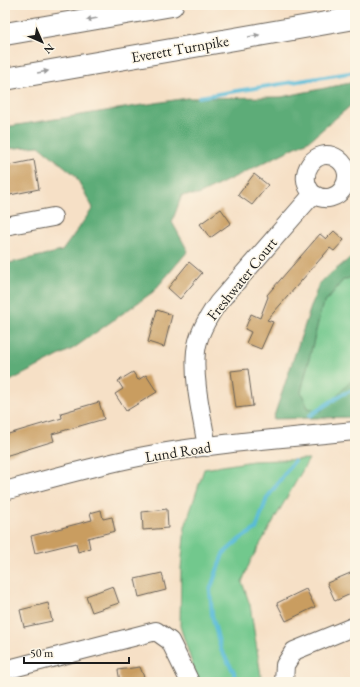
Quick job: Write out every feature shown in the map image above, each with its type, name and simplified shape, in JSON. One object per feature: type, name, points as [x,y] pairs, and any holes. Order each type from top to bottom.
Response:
[{"type":"highway","points":[[5,34],[172,5]]},
{"type":"highway","name":"Everett Turnpike","points":[[5,79],[355,18]]},
{"type":"street","name":"Freshwater Court","points":[[207,447],[196,366],[196,349],[201,333],[208,318],[218,303],[313,194]]},
{"type":"street","points":[[5,226],[53,217]]},
{"type":"street","name":"Lund Road","points":[[5,491],[63,474],[143,456],[207,447],[355,431]]},
{"type":"street","points":[[284,682],[286,665],[294,651],[355,626]]},
{"type":"street","points":[[5,670],[156,632],[170,641],[190,682]]},
{"type":"green space","points":[[355,82],[355,102],[310,140],[198,195],[182,195],[172,222],[188,251],[153,292],[74,348],[8,382],[5,381],[5,264],[62,251],[93,208],[75,175],[39,146],[5,149],[5,127],[187,98],[281,97]]},
{"type":"green space","points":[[355,254],[355,276],[343,280],[322,306],[301,392],[308,408],[321,411],[355,377],[355,417],[273,419],[319,283]]},
{"type":"green space","points":[[355,276],[355,377],[321,411],[308,408],[301,392],[322,306],[343,280]]},
{"type":"green space","points":[[309,459],[251,560],[242,582],[250,605],[262,682],[198,682],[180,626],[181,568],[185,527],[204,469],[253,461]]},
{"type":"building","points":[[34,160],[39,189],[5,196],[5,166]]},
{"type":"building","points":[[254,174],[268,185],[252,205],[238,195]]},
{"type":"building","points":[[221,209],[231,223],[210,238],[200,224]]},
{"type":"building","points":[[334,231],[344,240],[334,251],[330,248],[267,320],[273,322],[261,349],[246,343],[251,332],[245,329],[251,314],[260,318],[268,297],[267,295],[320,234],[326,239]]},
{"type":"building","points":[[189,262],[202,273],[180,299],[168,288]]},
{"type":"building","points":[[157,310],[172,315],[164,347],[148,342]]},
{"type":"building","points":[[248,369],[253,406],[236,408],[231,371]]},
{"type":"building","points":[[133,372],[138,380],[146,375],[157,392],[126,411],[115,394],[123,389],[118,381]]},
{"type":"building","points":[[99,402],[104,419],[52,434],[54,441],[5,456],[5,435],[62,418],[61,413]]},
{"type":"building","points":[[167,509],[168,528],[143,530],[142,512]]},
{"type":"building","points":[[101,510],[103,519],[112,517],[115,531],[88,538],[90,548],[78,552],[76,543],[35,553],[31,536],[92,520],[90,513]]},
{"type":"building","points":[[355,571],[355,592],[335,601],[327,583]]},
{"type":"building","points":[[162,573],[166,590],[139,597],[135,579]]},
{"type":"building","points":[[113,586],[119,603],[92,612],[86,596]]},
{"type":"building","points":[[306,589],[315,607],[286,621],[277,603]]},
{"type":"building","points":[[48,603],[52,621],[24,627],[20,610]]},
{"type":"building","points":[[140,667],[146,682],[120,682],[118,670]]},
{"type":"waterway","points":[[199,97],[355,72]]},
{"type":"waterway","points":[[309,416],[341,395],[355,389]]},
{"type":"waterway","points":[[235,682],[234,672],[221,650],[212,615],[210,590],[223,554],[240,539],[256,529],[267,498],[294,461]]}]
